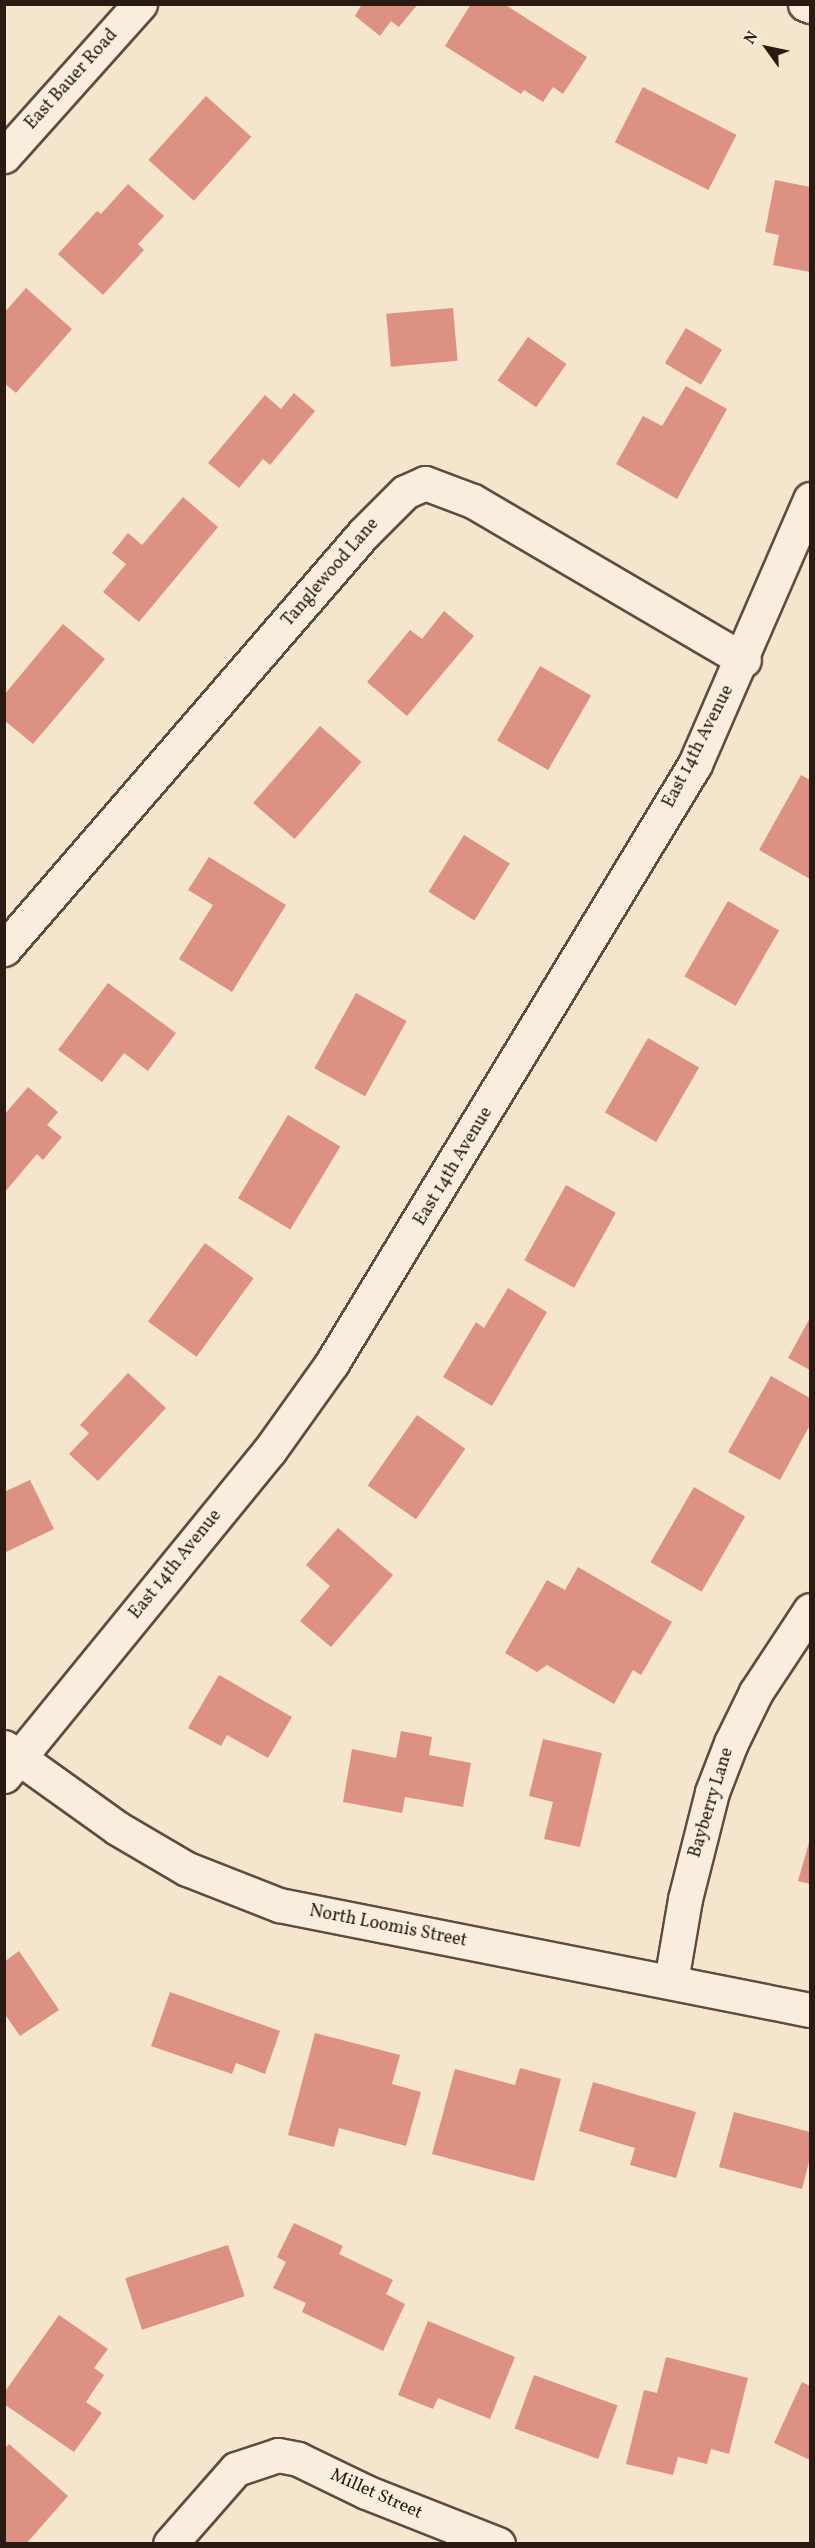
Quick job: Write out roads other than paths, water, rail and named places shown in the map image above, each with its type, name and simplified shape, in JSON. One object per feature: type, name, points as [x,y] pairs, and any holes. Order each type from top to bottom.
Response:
[{"type":"street","name":"East Bauer Road","points":[[4,156],[140,4]]},
{"type":"street","points":[[805,4],[810,6]]},
{"type":"street","name":"Tanglewood Lane","points":[[4,948],[363,533],[405,492],[425,483],[473,501],[744,660]]},
{"type":"street","name":"East 14th Avenue","points":[[9,1760],[270,1450],[333,1364],[695,764],[744,660],[810,499]]},
{"type":"street","name":"Bayberry Lane","points":[[671,1981],[685,1899],[712,1792],[730,1743],[756,1692],[810,1610]]},
{"type":"street","name":"North Loomis Street","points":[[9,1760],[187,1869],[253,1897],[354,1922],[671,1981],[810,2010]]},
{"type":"street","name":"Millet Street","points":[[170,2544],[236,2469],[254,2460],[278,2455],[298,2459],[366,2492],[498,2544]]}]
